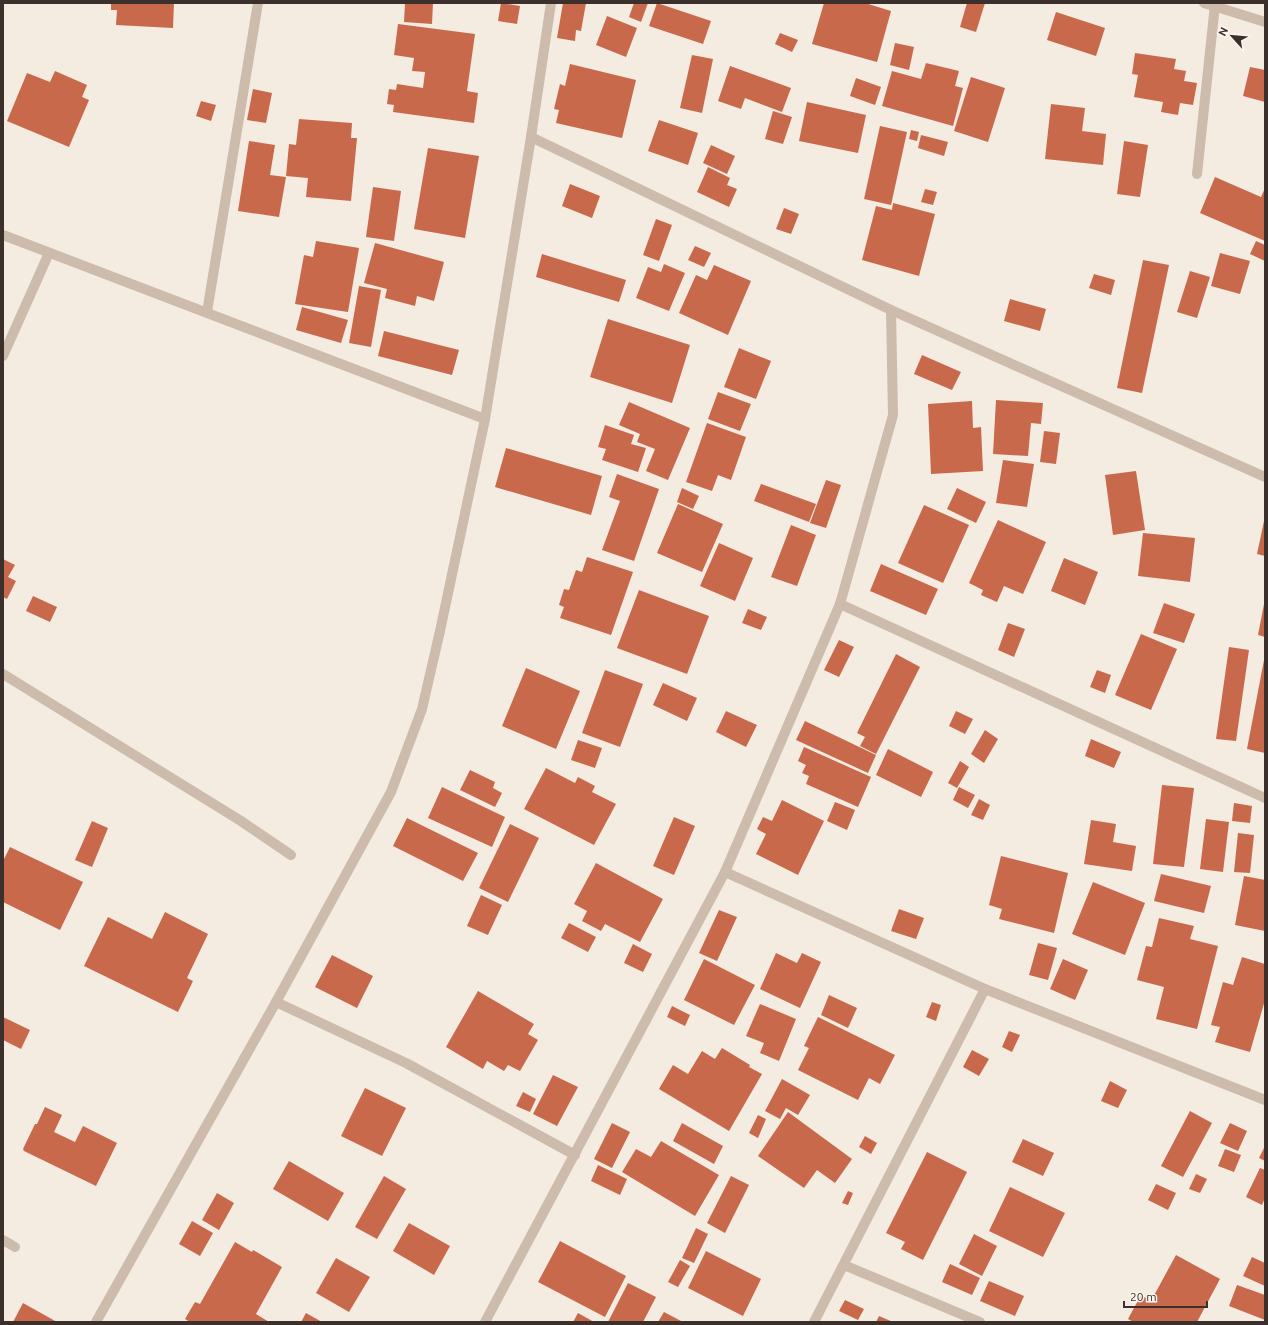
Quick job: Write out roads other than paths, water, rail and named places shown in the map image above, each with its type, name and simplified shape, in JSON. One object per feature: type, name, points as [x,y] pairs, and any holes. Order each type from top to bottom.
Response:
[{"type":"street","points":[[207,312],[258,3]]},
{"type":"street","points":[[96,1322],[276,1002],[391,792],[422,709],[485,419],[532,138],[551,3]]},
{"type":"street","points":[[1204,3],[1265,22]]},
{"type":"street","points":[[1197,174],[1214,5]]},
{"type":"street","points":[[532,138],[891,310],[1265,477]]},
{"type":"street","points":[[3,235],[485,419]]},
{"type":"street","points":[[3,356],[49,253]]},
{"type":"street","points":[[485,1322],[725,872],[840,604],[893,415],[891,310]]},
{"type":"street","points":[[840,604],[1265,798]]},
{"type":"street","points":[[3,674],[240,821],[291,855]]},
{"type":"street","points":[[725,872],[984,989],[1265,1100]]},
{"type":"street","points":[[814,1322],[984,989]]},
{"type":"street","points":[[276,1002],[406,1064],[575,1155]]},
{"type":"street","points":[[3,1240],[15,1247]]},
{"type":"street","points":[[844,1265],[980,1322]]}]
